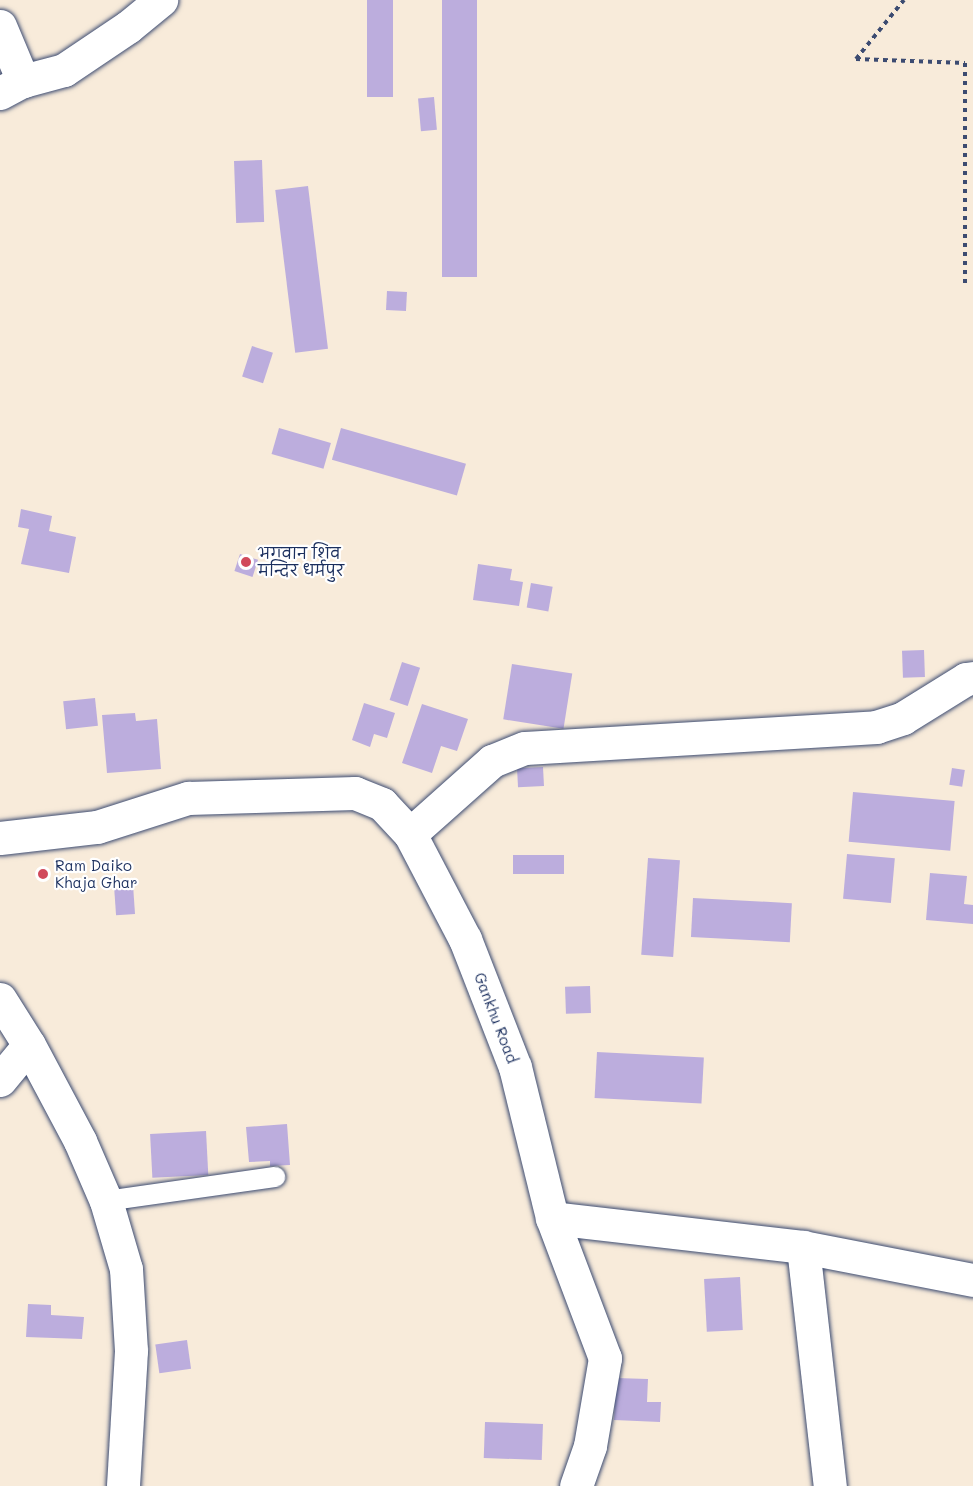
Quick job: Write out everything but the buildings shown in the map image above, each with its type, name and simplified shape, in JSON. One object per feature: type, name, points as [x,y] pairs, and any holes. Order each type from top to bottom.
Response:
[{"type":"street","points":[[0,26],[12,87],[64,70],[128,27],[161,0]]},
{"type":"street","points":[[410,834],[492,761],[525,748],[876,727],[903,718],[966,679],[973,678]]},
{"type":"street","name":"Gankhu Road","points":[[0,838],[97,827],[188,798],[355,793],[382,804],[410,834],[465,939],[515,1067],[552,1218],[605,1358],[590,1446],[576,1486]]},
{"type":"street","points":[[0,999],[29,1045],[80,1141],[106,1201],[126,1269],[131,1351],[123,1486]]},
{"type":"street","points":[[0,1080],[29,1045]]},
{"type":"street","points":[[552,1218],[803,1247],[973,1280]]},
{"type":"street","points":[[803,1247],[830,1486]]},
{"type":"lane","points":[[106,1201],[275,1177]]},
{"type":"path","points":[[904,0],[856,59],[965,63],[965,288]]},
{"type":"place","name":"भगवान शिव मन्दिर धर्मपुर","points":[[246,562]]},
{"type":"place","name":"Ram Daiko Khaja Ghar","points":[[43,874]]}]
